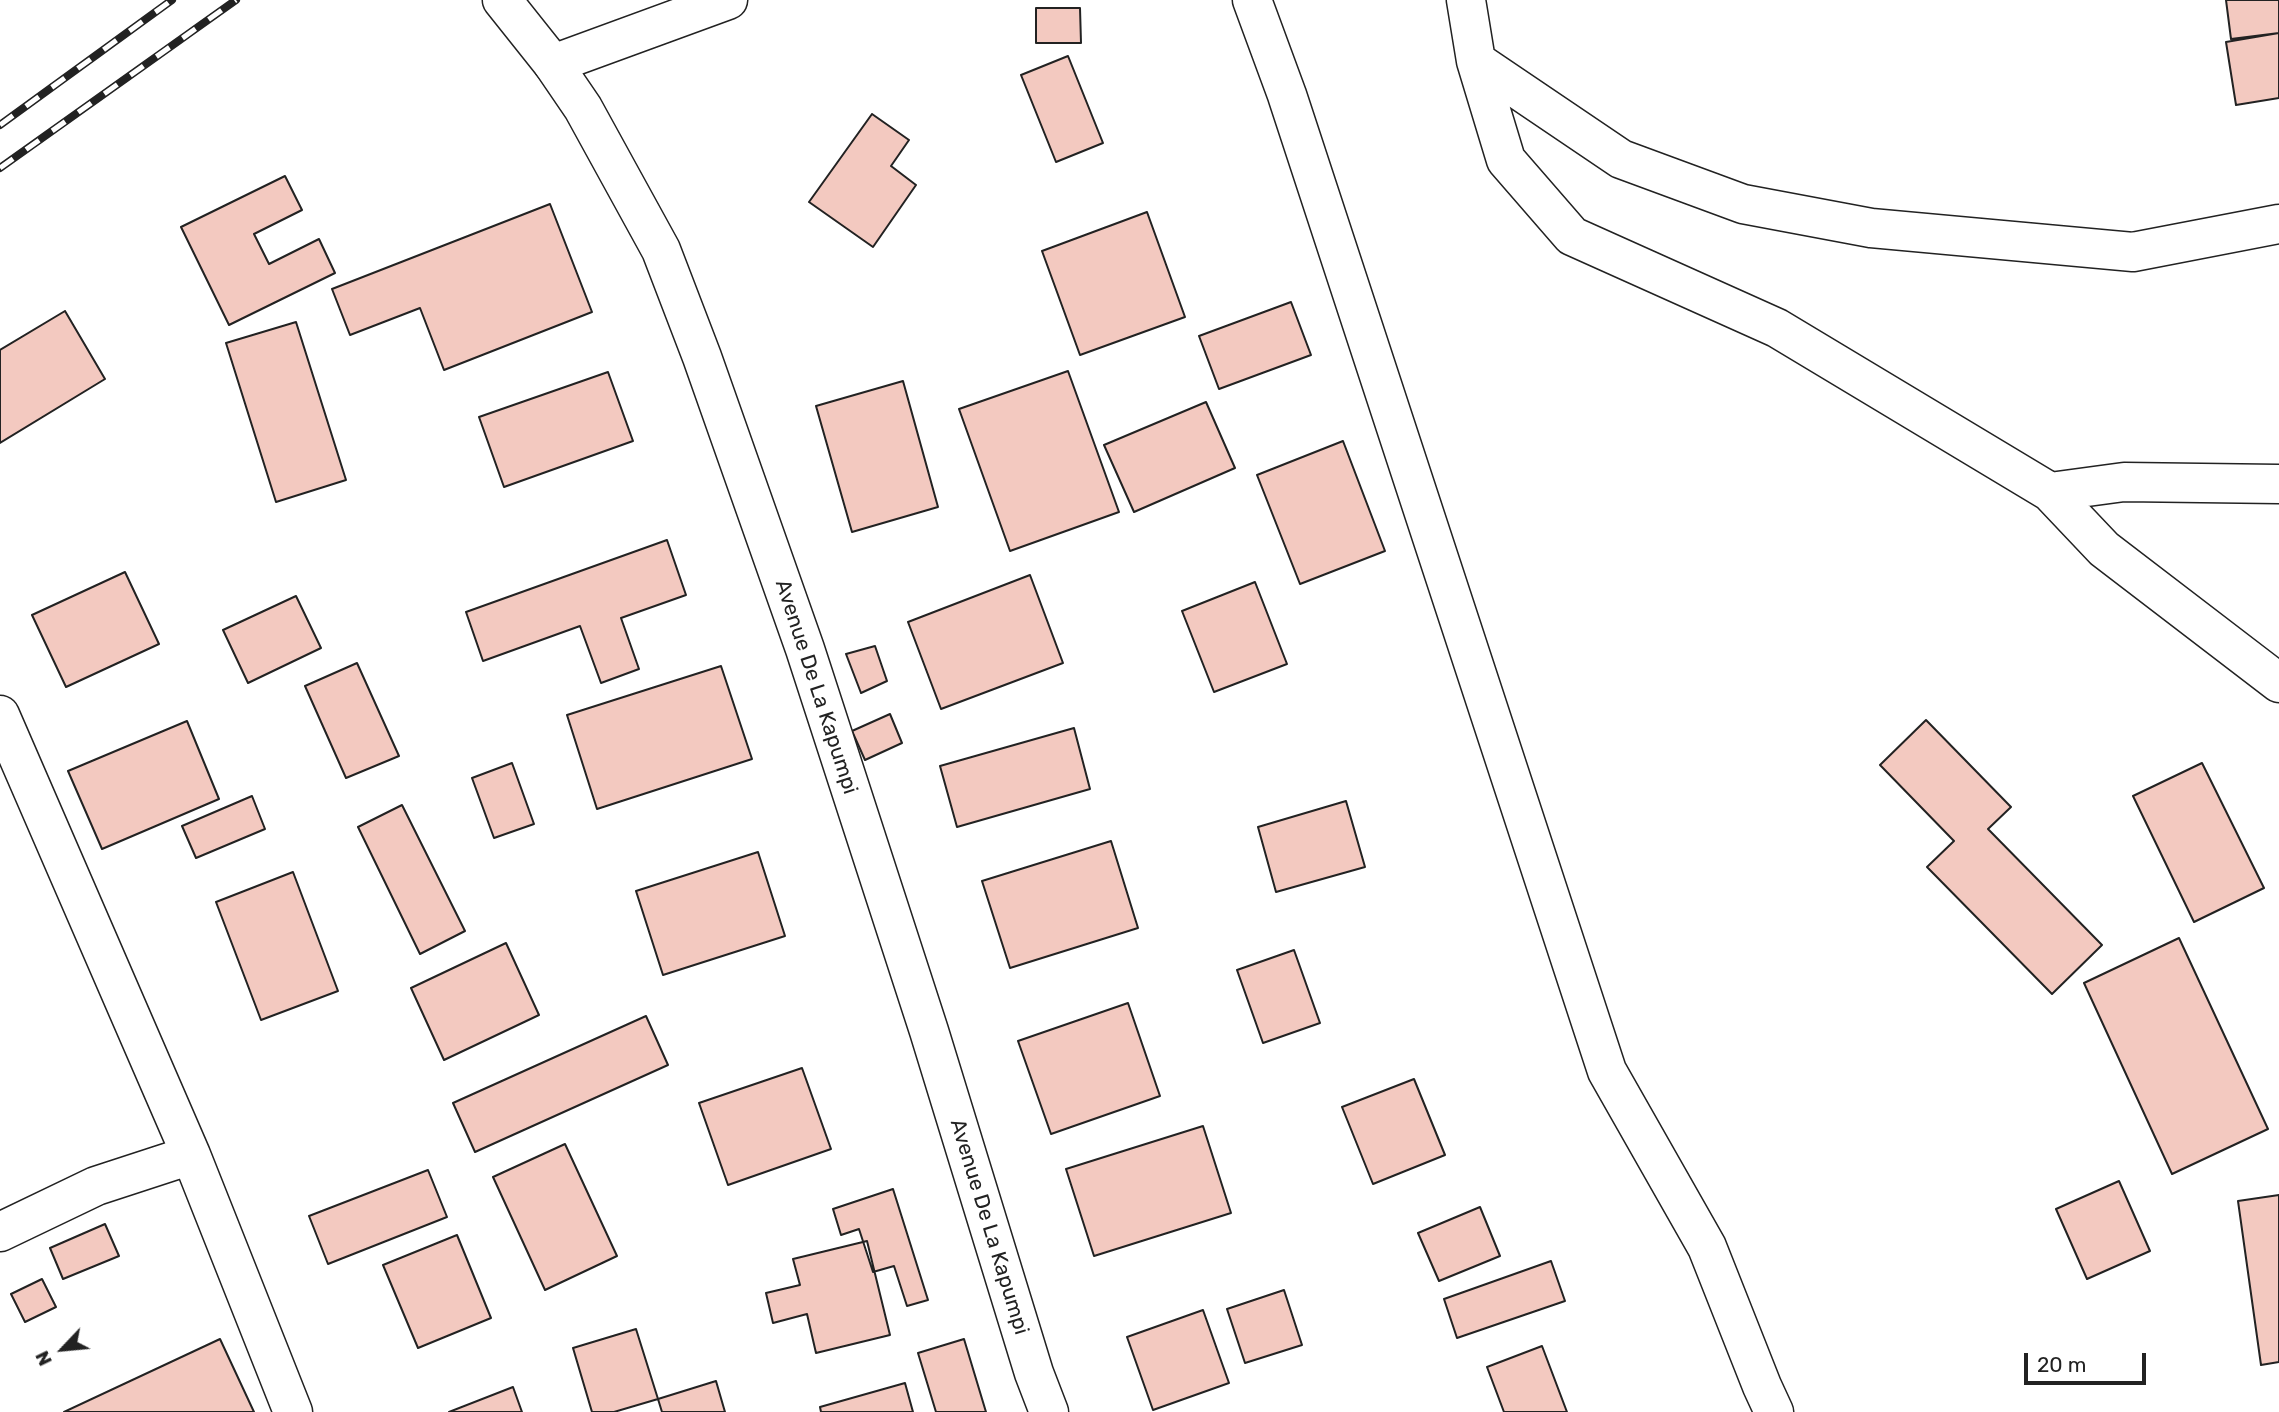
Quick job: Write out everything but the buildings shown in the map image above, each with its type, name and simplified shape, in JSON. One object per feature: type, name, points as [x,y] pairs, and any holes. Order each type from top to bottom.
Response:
[{"type":"street","name":"Avenue De La Kapumpi","points":[[502,0],[553,64],[583,108],[661,250],[702,357],[805,649],[929,1031],[1034,1373],[1049,1412]]},
{"type":"street","points":[[553,64],[728,0]]},
{"type":"street","points":[[1252,0],[1287,95],[1607,1071],[1707,1247],[1774,1412]]},
{"type":"street","points":[[1466,0],[1476,61],[1506,160],[1572,236],[1777,328],[2050,492],[2104,549],[2279,682]]},
{"type":"street","points":[[1476,61],[1621,159],[1743,204],[1871,228],[2133,252],[2279,224]]},
{"type":"street","points":[[2050,492],[2124,482],[2279,484]]},
{"type":"street","points":[[0,715],[191,1155],[293,1412]]},
{"type":"street","points":[[0,1232],[96,1186],[191,1155]]},
{"type":"railway","points":[[0,125],[172,0]]},
{"type":"railway","points":[[0,168],[236,0]]}]
